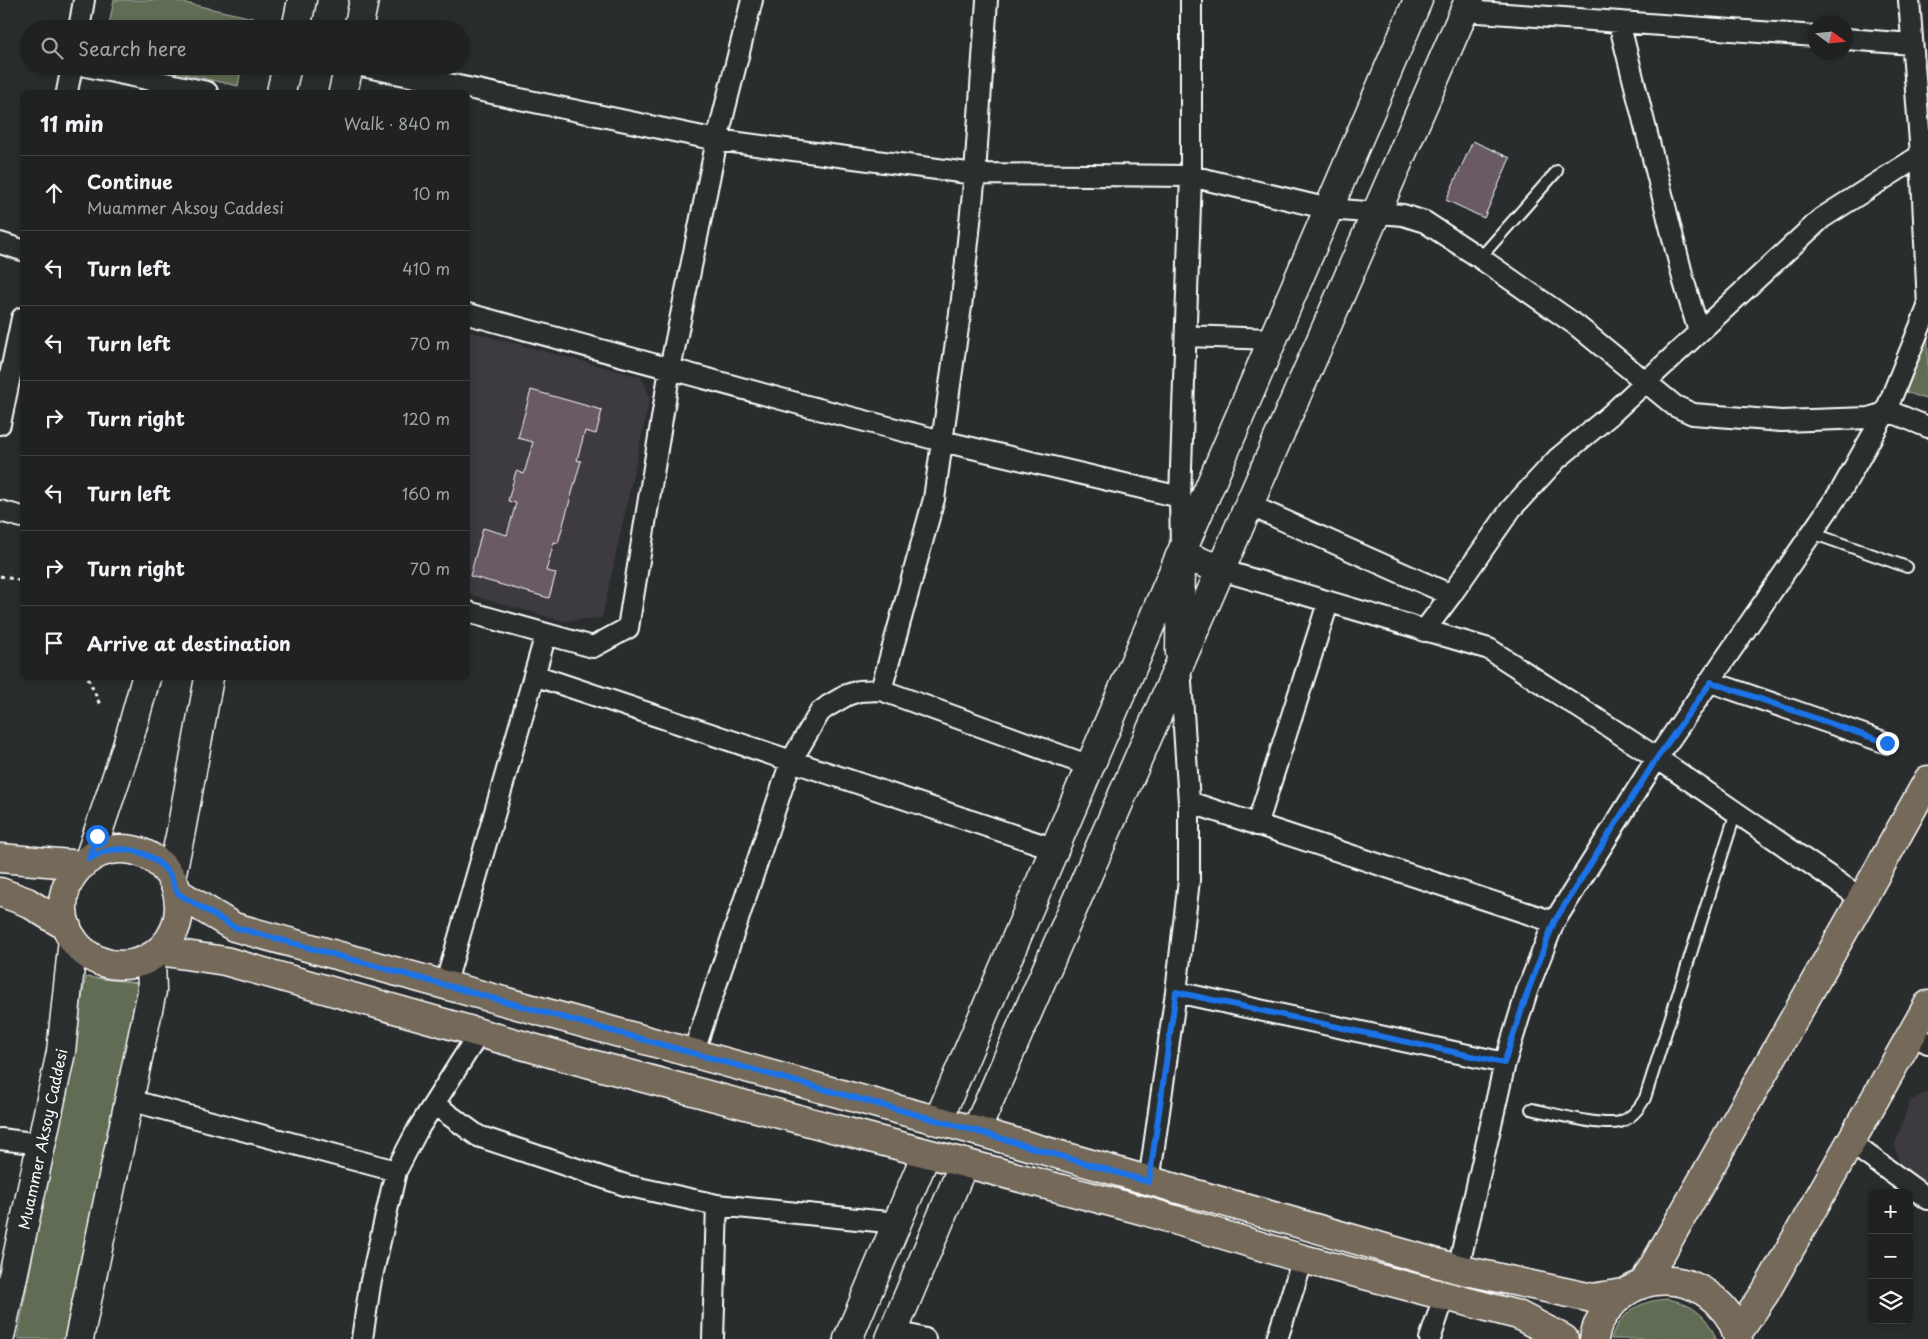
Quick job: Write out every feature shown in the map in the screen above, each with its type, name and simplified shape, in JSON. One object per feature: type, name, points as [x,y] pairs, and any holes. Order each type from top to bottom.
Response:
[{"type":"main road","points":[[1594,1339],[1595,1332],[1606,1310],[1633,1288],[1862,899],[1928,780]]},
{"type":"main road","points":[[175,885],[180,909],[177,925],[170,939],[155,954],[135,964],[106,964],[93,958],[82,950],[70,933],[63,910],[65,894],[71,878],[85,862],[96,855],[112,850],[130,849],[146,854],[160,864],[175,885],[234,927],[976,1131],[1458,1269],[1592,1298],[1667,1279],[1691,1284],[1711,1295],[1727,1312],[1737,1336]]},
{"type":"main road","points":[[0,858],[85,862]]},
{"type":"main road","points":[[0,892],[27,902],[70,933]]},
{"type":"main road","points":[[155,954],[225,961],[479,1033],[1145,1211],[1303,1259],[1518,1315],[1564,1339]]},
{"type":"main road","points":[[1737,1336],[1765,1293],[1851,1143],[1920,1039],[1928,1005]]},
{"type":"street","points":[[81,20],[84,0]]},
{"type":"street","points":[[298,20],[302,0]]},
{"type":"street","points":[[360,20],[364,0]]},
{"type":"street","points":[[470,613],[593,646],[628,628],[670,368],[717,140],[752,0]]},
{"type":"street","points":[[881,690],[934,499],[962,299],[975,174],[987,0]]},
{"type":"street","points":[[1149,1182],[1176,992],[1189,880],[1189,802],[1180,665],[1180,497],[1191,176],[1191,0]]},
{"type":"street","points":[[938,1121],[1418,0]]},
{"type":"street","points":[[1458,1269],[1504,1063],[1554,922],[1657,758],[1842,489],[1885,413],[1928,307],[1921,155],[1909,0]]},
{"type":"street","points":[[976,1131],[1466,6],[1619,22],[1808,35]]},
{"type":"street","points":[[1619,22],[1684,282],[1699,332]]},
{"type":"street","points":[[1853,40],[1912,44]]},
{"type":"street","points":[[67,90],[70,75]]},
{"type":"street","points":[[128,75],[198,90]]},
{"type":"street","points":[[282,90],[285,75]]},
{"type":"street","points":[[343,90],[347,75]]},
{"type":"street","points":[[405,75],[717,140],[975,174],[1191,176],[1329,209],[1403,215],[1425,222],[1480,258],[1576,325],[1675,406],[1693,414],[1782,422],[1869,418],[1885,413],[1896,414],[1928,427]]},
{"type":"street","points":[[1424,631],[1511,509],[1557,460],[1609,416],[1822,218],[1921,155]]},
{"type":"street","points":[[0,243],[20,249]]},
{"type":"street","points":[[470,315],[942,441],[1180,497]]},
{"type":"street","points":[[0,424],[20,328]]},
{"type":"street","points":[[1186,336],[1273,339]]},
{"type":"street","points":[[1249,506],[1451,595]]},
{"type":"street","points":[[0,511],[20,516]]},
{"type":"street","points":[[1181,554],[1221,570],[1489,649],[1657,758],[1862,899]]},
{"type":"street","points":[[1256,826],[1328,603]]},
{"type":"street","points":[[445,986],[546,634]]},
{"type":"street","points":[[534,675],[1055,849]]},
{"type":"street","points":[[85,862],[127,746],[145,680]]},
{"type":"street","points":[[175,885],[180,836],[209,680]]},
{"type":"street","points":[[1711,682],[1887,743]]},
{"type":"street","points":[[693,1054],[791,760],[820,712],[828,706],[847,695],[859,691],[881,690],[1090,766]]},
{"type":"street","points":[[1189,802],[1256,826],[1554,922]]},
{"type":"street","name":"Muammer Aksoy Caddesi","points":[[0,1337],[8,1257],[41,1144],[61,1052],[70,933]]},
{"type":"street","points":[[79,1339],[152,991],[155,954]]},
{"type":"street","points":[[1176,992],[1504,1063]]},
{"type":"street","points":[[362,1339],[370,1285],[396,1171],[434,1104],[479,1033]]},
{"type":"street","points":[[130,1100],[396,1171]]},
{"type":"street","points":[[434,1104],[478,1136],[625,1185],[717,1205],[897,1223]]},
{"type":"street","points":[[0,1139],[41,1144]]},
{"type":"street","points":[[1851,1143],[1928,1199]]},
{"type":"street","points":[[848,1339],[926,1154]]},
{"type":"street","points":[[925,1339],[892,1335],[964,1163]]},
{"type":"street","points":[[713,1339],[717,1205]]},
{"type":"street","points":[[1277,1339],[1303,1259]]},
{"type":"street","points":[[1430,1339],[1444,1297]]},
{"type":"lane","points":[[1480,258],[1557,172]]},
{"type":"lane","points":[[1812,533],[1907,567]]},
{"type":"lane","points":[[1531,1109],[1613,1123],[1627,1118],[1640,1106],[1651,1080],[1736,812]]},
{"type":"path","points":[[0,576],[20,581]]},
{"type":"path","points":[[89,680],[101,707]]},
{"type":"shaded area","points":[[470,332],[641,377],[650,397],[602,618],[563,621],[470,595]]},
{"type":"shaded area","points":[[1928,1092],[1928,1184],[1899,1164],[1895,1144],[1910,1101]]},
{"type":"green space","points":[[114,0],[172,0],[253,18],[252,20],[110,20]]},
{"type":"green space","points":[[189,75],[240,75],[238,86]]},
{"type":"green space","points":[[1928,336],[1928,400],[1906,392]]},
{"type":"green space","points":[[86,977],[139,983],[64,1339],[17,1339]]},
{"type":"green space","points":[[1668,1299],[1684,1304],[1698,1312],[1708,1323],[1716,1339],[1611,1339],[1620,1321],[1633,1309],[1648,1302]]},
{"type":"building","points":[[1473,141],[1510,158],[1484,218],[1446,200]]},
{"type":"building","points":[[531,390],[602,410],[596,434],[585,431],[577,460],[581,461],[558,543],[554,542],[546,571],[556,573],[549,598],[470,576],[483,528],[507,535],[516,503],[508,501],[516,471],[524,474],[533,442],[518,438]]},
{"type":"route","points":[[97,836],[89,859],[112,850],[130,849],[146,854],[160,864],[171,877],[178,893],[234,927],[976,1131],[1149,1182],[1176,992],[1504,1063],[1554,922],[1657,758],[1711,682],[1887,743]]}]
